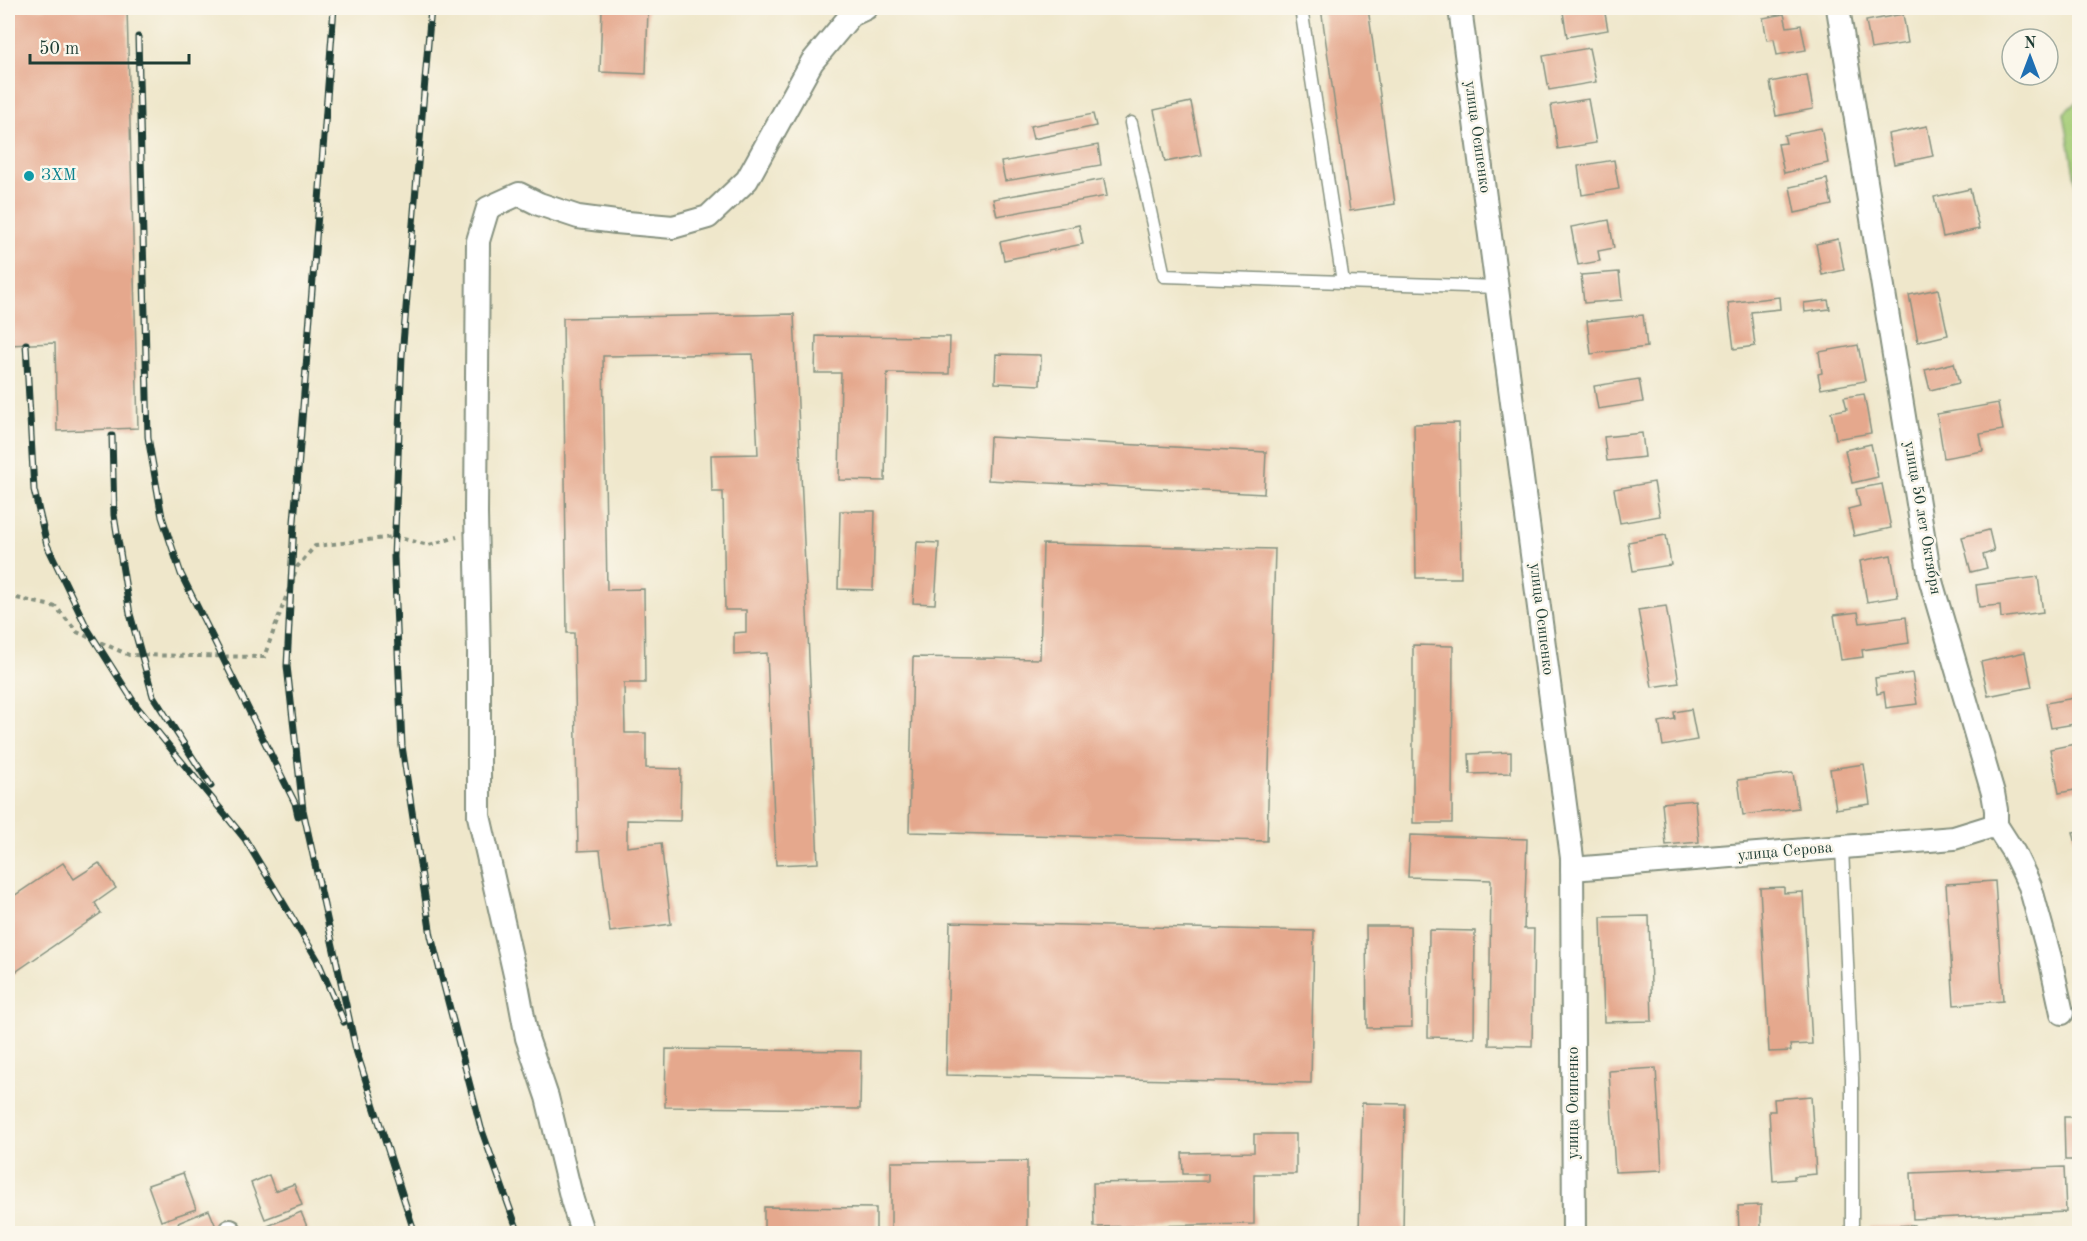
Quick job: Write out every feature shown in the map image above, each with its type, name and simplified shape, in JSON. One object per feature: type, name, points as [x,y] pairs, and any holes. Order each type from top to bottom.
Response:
[{"type":"street","points":[[583,1233],[572,1200],[547,1097],[527,1038],[479,816],[480,654],[476,531],[478,241],[488,208],[519,194],[539,204],[578,217],[616,222],[673,226],[708,217],[747,180],[812,63],[851,15],[866,8]]},
{"type":"street","name":"улица Осипенко","points":[[1460,8],[1572,868],[1574,1233]]},
{"type":"street","name":"улица 50 лет Октября","points":[[1838,8],[1930,578],[1993,793],[1996,825],[2014,853],[2030,886],[2050,958],[2062,1013]]},
{"type":"street","name":"улица Серова","points":[[1572,868],[1954,838],[1996,825]]},
{"type":"lane","points":[[1301,8],[1343,282]]},
{"type":"lane","points":[[1131,123],[1164,276],[1497,287]]},
{"type":"lane","points":[[1842,847],[1852,1078],[1852,1233]]},
{"type":"path","points":[[8,596],[56,607],[77,632],[129,655],[264,657],[297,567],[315,546],[395,537],[429,545],[476,531]]},
{"type":"green space","points":[[2079,99],[2079,203],[2064,113]]},
{"type":"building","points":[[127,8],[138,428],[57,431],[55,343],[8,345],[8,9]]},
{"type":"building","points":[[602,8],[648,8],[646,74],[600,72]]},
{"type":"building","points":[[1321,8],[1368,8],[1395,204],[1350,211]]},
{"type":"building","points":[[1604,8],[1608,30],[1567,37],[1563,12]]},
{"type":"building","points":[[1784,14],[1787,27],[1801,25],[1806,50],[1777,55],[1774,39],[1767,40],[1763,18]]},
{"type":"building","points":[[1903,14],[1908,43],[1871,49],[1866,21]]},
{"type":"building","points":[[1589,48],[1596,82],[1549,90],[1543,56]]},
{"type":"building","points":[[1807,75],[1813,109],[1776,116],[1770,82]]},
{"type":"building","points":[[1588,99],[1596,143],[1558,149],[1551,105]]},
{"type":"building","points":[[1191,102],[1201,155],[1165,162],[1154,110]]},
{"type":"building","points":[[1093,114],[1096,126],[1033,139],[1030,126]]},
{"type":"building","points":[[1927,126],[1933,156],[1894,164],[1888,134]]},
{"type":"building","points":[[1821,128],[1828,163],[1784,173],[1778,144],[1786,143],[1784,135]]},
{"type":"building","points":[[1098,145],[1101,165],[1005,181],[1001,162]]},
{"type":"building","points":[[1614,160],[1619,189],[1582,195],[1578,166]]},
{"type":"building","points":[[1104,179],[1107,196],[997,216],[993,199]]},
{"type":"building","points":[[1827,179],[1832,205],[1795,213],[1790,187]]},
{"type":"building","points":[[1970,189],[1979,229],[1943,237],[1934,197]]},
{"type":"building","points":[[1609,220],[1614,248],[1598,251],[1600,261],[1578,265],[1571,227]]},
{"type":"building","points":[[1079,225],[1083,244],[1004,260],[1000,242]]},
{"type":"building","points":[[1838,239],[1844,270],[1822,275],[1816,244]]},
{"type":"building","points":[[1619,272],[1622,300],[1584,303],[1581,275]]},
{"type":"building","points":[[1938,289],[1948,335],[1918,342],[1909,295]]},
{"type":"building","points":[[1779,297],[1780,309],[1751,312],[1755,346],[1734,349],[1728,303]]},
{"type":"building","points":[[1828,300],[1830,309],[1805,312],[1804,303]]},
{"type":"building","points":[[794,314],[818,863],[776,865],[767,653],[734,655],[734,633],[746,632],[746,610],[725,610],[723,492],[712,492],[711,455],[758,454],[753,354],[603,356],[607,590],[644,589],[645,683],[624,683],[625,733],[646,733],[646,768],[681,769],[680,821],[627,820],[627,847],[661,843],[671,924],[610,932],[600,850],[578,851],[574,633],[567,633],[563,318]]},
{"type":"building","points":[[1643,315],[1647,347],[1591,354],[1587,321]]},
{"type":"building","points":[[816,336],[950,337],[949,374],[887,373],[885,481],[839,480],[841,373],[815,373]]},
{"type":"building","points":[[1858,345],[1865,381],[1821,389],[1818,374],[1822,373],[1819,352]]},
{"type":"building","points":[[996,354],[1041,355],[1040,385],[995,383]]},
{"type":"building","points":[[1954,363],[1959,383],[1930,390],[1925,370]]},
{"type":"building","points":[[1639,379],[1643,402],[1598,409],[1594,386]]},
{"type":"building","points":[[1864,394],[1871,433],[1836,439],[1831,412],[1847,409],[1844,397]]},
{"type":"building","points":[[1998,403],[2003,430],[1980,434],[1983,451],[1944,458],[1937,414]]},
{"type":"building","points":[[1459,423],[1461,578],[1416,578],[1414,424]]},
{"type":"building","points":[[1642,433],[1645,457],[1607,461],[1604,437]]},
{"type":"building","points":[[990,437],[1266,452],[1264,494],[988,480]]},
{"type":"building","points":[[1871,444],[1878,477],[1852,483],[1845,450]]},
{"type":"building","points":[[1654,482],[1660,516],[1620,523],[1614,489]]},
{"type":"building","points":[[1882,484],[1891,528],[1854,536],[1848,509],[1860,506],[1856,489]]},
{"type":"building","points":[[840,511],[875,511],[873,590],[838,589]]},
{"type":"building","points":[[1989,530],[1994,551],[1983,555],[1987,568],[1971,572],[1962,537]]},
{"type":"building","points":[[1666,535],[1671,565],[1633,571],[1628,542]]},
{"type":"building","points":[[917,542],[939,543],[935,604],[913,603]]},
{"type":"building","points":[[1043,544],[1275,549],[1267,841],[909,832],[913,657],[1040,659]]},
{"type":"building","points":[[1891,555],[1898,597],[1867,602],[1860,561]]},
{"type":"building","points":[[2038,577],[2043,612],[2001,618],[2000,605],[1979,607],[1976,585]]},
{"type":"building","points":[[1666,606],[1679,683],[1652,687],[1638,610]]},
{"type":"building","points":[[1858,612],[1860,623],[1906,617],[1909,643],[1862,650],[1863,657],[1841,660],[1834,615]]},
{"type":"building","points":[[1413,645],[1453,646],[1452,823],[1413,823]]},
{"type":"building","points":[[2025,652],[2032,687],[1988,696],[1981,662]]},
{"type":"building","points":[[1912,673],[1917,704],[1886,708],[1884,692],[1877,694],[1875,678]]},
{"type":"building","points":[[2080,697],[2080,723],[2051,728],[2046,703]]},
{"type":"building","points":[[1691,709],[1697,740],[1663,746],[1659,722],[1675,719],[1674,712]]},
{"type":"building","points":[[2080,743],[2080,789],[2059,793],[2050,749]]},
{"type":"building","points":[[1511,752],[1511,773],[1470,774],[1469,754]]},
{"type":"building","points":[[1864,764],[1870,804],[1836,809],[1830,769]]},
{"type":"building","points":[[1793,773],[1798,808],[1743,815],[1738,780]]},
{"type":"building","points":[[1695,800],[1699,842],[1666,845],[1662,803]]},
{"type":"building","points":[[2080,831],[2080,857],[2079,857],[2073,832]]},
{"type":"building","points":[[1410,835],[1527,839],[1524,929],[1534,929],[1532,1046],[1489,1045],[1491,880],[1408,877]]},
{"type":"building","points":[[63,863],[74,879],[99,863],[116,888],[95,903],[101,913],[8,977],[8,900]]},
{"type":"building","points":[[1995,881],[2003,1001],[1954,1005],[1946,884]]},
{"type":"building","points":[[1784,887],[1784,893],[1803,892],[1812,1044],[1790,1045],[1791,1051],[1769,1052],[1760,888]]},
{"type":"building","points":[[1649,916],[1652,1021],[1604,1022],[1601,917]]},
{"type":"building","points":[[950,922],[1314,931],[1311,1083],[946,1075]]},
{"type":"building","points":[[1366,926],[1410,926],[1412,1027],[1367,1028]]},
{"type":"building","points":[[1429,930],[1475,931],[1474,1038],[1428,1037]]},
{"type":"building","points":[[666,1049],[861,1051],[860,1109],[665,1107]]},
{"type":"building","points":[[1656,1068],[1662,1170],[1615,1172],[1609,1071]]},
{"type":"building","points":[[1811,1096],[1816,1174],[1773,1181],[1769,1111],[1775,1111],[1774,1099]]},
{"type":"building","points":[[1362,1103],[1405,1104],[1403,1234],[1359,1234]]},
{"type":"building","points":[[2064,1117],[2080,1117],[2080,1160],[2065,1160]]},
{"type":"building","points":[[1254,1134],[1296,1134],[1296,1174],[1254,1174],[1254,1224],[1094,1227],[1093,1183],[1208,1181],[1208,1174],[1183,1174],[1182,1153],[1254,1152]]},
{"type":"building","points":[[1027,1161],[1027,1234],[891,1234],[891,1162]]},
{"type":"building","points":[[2064,1167],[2066,1212],[1913,1219],[1911,1173]]},
{"type":"building","points":[[183,1173],[196,1209],[161,1221],[148,1185]]},
{"type":"building","points":[[269,1175],[275,1191],[294,1184],[302,1205],[265,1219],[251,1183]]},
{"type":"building","points":[[1761,1205],[1761,1234],[1739,1234],[1738,1206]]},
{"type":"building","points":[[764,1207],[876,1208],[876,1234],[764,1234]]},
{"type":"building","points":[[209,1210],[219,1234],[183,1234],[178,1223]]},
{"type":"building","points":[[301,1212],[310,1234],[272,1234],[268,1226]]},
{"type":"building","points":[[1914,1225],[1915,1234],[1870,1234],[1870,1227]]},
{"type":"building","points":[[1660,1229],[1660,1234],[1618,1234],[1618,1232]]},
{"type":"railway","points":[[334,8],[294,522],[287,666],[303,810],[356,1050],[415,1234]]},
{"type":"railway","points":[[431,8],[402,356],[394,557],[402,746],[431,936],[481,1128],[519,1234]]},
{"type":"railway","points":[[138,37],[148,437],[162,517],[181,574],[295,803],[298,816]]},
{"type":"railway","points":[[26,344],[34,490],[47,545],[87,628],[137,707],[245,839],[317,959],[344,1022]]},
{"type":"railway","points":[[112,436],[114,515],[130,614],[153,696],[211,786]]},
{"type":"place","name":"ЗХМ","points":[[29,176]]}]
